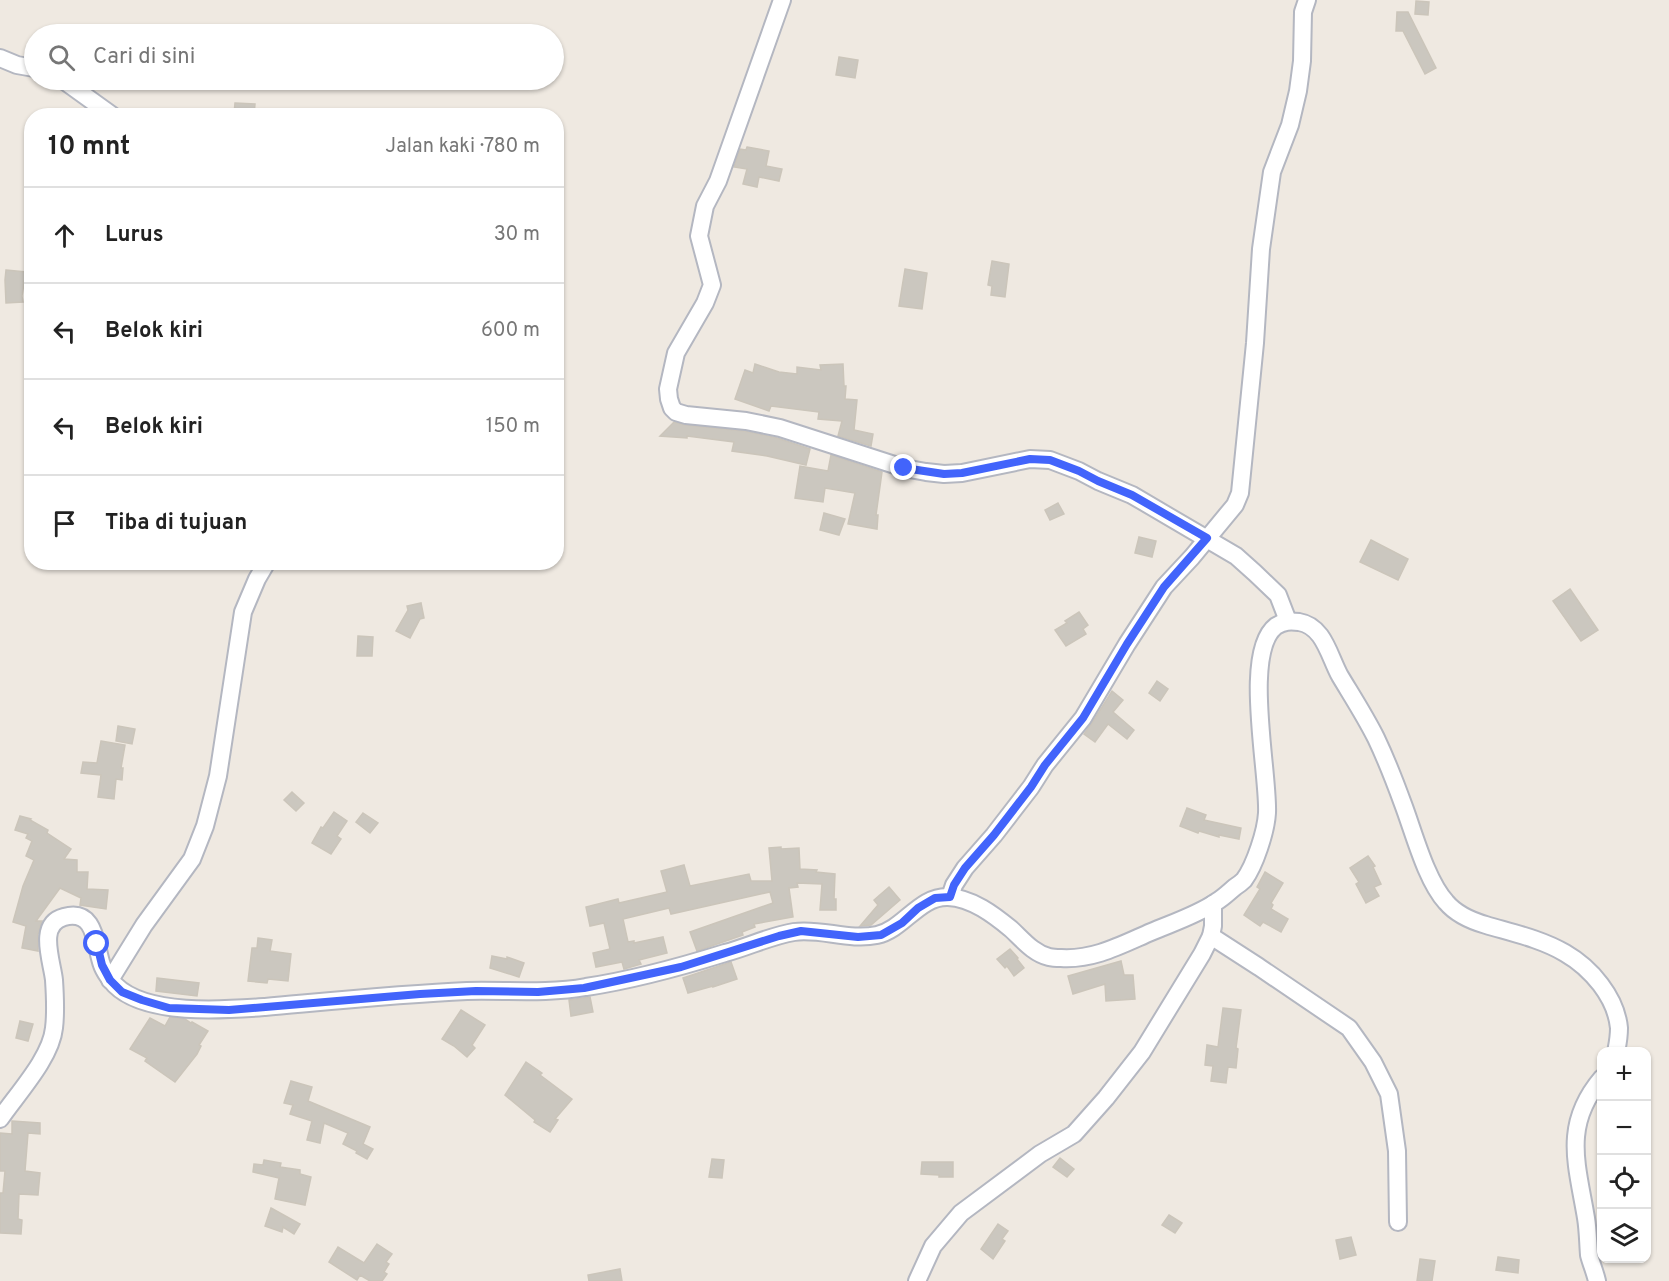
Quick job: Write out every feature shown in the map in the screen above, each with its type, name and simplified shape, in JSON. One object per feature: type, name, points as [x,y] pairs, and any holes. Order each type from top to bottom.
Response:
[{"type":"street","points":[[782,0],[718,181],[705,206],[699,236],[712,285],[705,303],[676,353],[668,389],[672,408],[686,415],[746,421],[780,428],[904,468],[926,472],[962,473],[1030,459],[1050,460],[1132,495],[1236,556],[1278,595],[1288,621]]},
{"type":"street","points":[[950,897],[954,885],[965,868],[994,835],[1083,718],[1164,587],[1235,505],[1240,494],[1255,343],[1261,249],[1272,172],[1290,125],[1298,91],[1302,61],[1303,12],[1307,0]]},
{"type":"street","points":[[0,58],[24,66]]},
{"type":"street","points":[[77,90],[102,108]]},
{"type":"street","points":[[110,980],[144,925],[192,860],[205,826],[218,776],[243,612],[262,570]]},
{"type":"street","points":[[0,1119],[33,1074],[54,1034],[55,992],[48,946],[49,930],[55,921],[68,915],[82,918],[90,924],[102,965],[110,980],[122,992],[169,1008],[229,1010],[420,994],[567,990],[681,967],[801,931],[858,937],[881,935],[902,923],[918,908],[935,898],[950,897],[971,902],[981,908],[1010,929],[1029,947],[1048,957],[1076,959],[1102,953],[1213,904],[1243,880],[1260,849],[1267,817],[1259,707],[1260,672],[1267,639],[1278,625],[1288,621],[1304,622],[1310,625],[1322,638],[1377,741],[1420,854],[1442,899],[1453,909],[1481,924],[1538,941],[1565,953],[1584,967],[1602,986],[1611,1002],[1619,1023],[1617,1047]]},
{"type":"street","points":[[917,1281],[933,1246],[962,1213],[1040,1154],[1074,1134],[1143,1052],[1202,954],[1213,926],[1213,904]]},
{"type":"street","points":[[1210,936],[1349,1028],[1373,1062],[1389,1094],[1397,1151],[1398,1222]]},
{"type":"street","points":[[1597,1085],[1586,1100],[1580,1114],[1575,1143],[1577,1175],[1587,1220],[1590,1256],[1597,1281]]},
{"type":"building","points":[[1416,1],[1429,2],[1428,15],[1415,14]]},
{"type":"building","points":[[1397,12],[1408,12],[1436,68],[1425,74],[1403,31],[1396,31]]},
{"type":"building","points":[[839,57],[858,60],[855,78],[836,75]]},
{"type":"building","points":[[235,103],[255,104],[255,108],[235,108]]},
{"type":"building","points":[[747,147],[769,151],[766,166],[782,169],[779,181],[759,177],[757,187],[743,184],[747,169],[734,167],[740,149],[746,150]]},
{"type":"building","points":[[992,261],[1009,264],[1005,297],[991,295],[992,286],[988,285]]},
{"type":"building","points":[[905,269],[927,273],[922,309],[899,306]]},
{"type":"building","points":[[6,270],[24,272],[23,302],[6,303]]},
{"type":"building","points":[[755,364],[779,372],[797,374],[797,367],[821,370],[820,365],[843,364],[845,399],[857,400],[854,430],[873,434],[871,446],[838,436],[842,421],[818,419],[819,412],[771,406],[769,411],[735,399],[745,370],[753,373]]},
{"type":"building","points":[[674,422],[744,431],[777,438],[810,449],[806,465],[732,451],[734,442],[687,436],[687,438],[660,436]]},
{"type":"building","points":[[831,455],[882,472],[876,515],[878,515],[877,529],[848,524],[855,493],[825,488],[823,502],[795,498],[800,466],[828,471]]},
{"type":"building","points":[[1058,503],[1064,514],[1050,520],[1045,510]]},
{"type":"building","points":[[824,513],[845,519],[839,535],[820,530]]},
{"type":"building","points":[[1139,537],[1156,541],[1152,557],[1135,553]]},
{"type":"building","points":[[1371,540],[1408,559],[1398,580],[1360,562]]},
{"type":"building","points":[[1570,589],[1598,630],[1581,641],[1553,601]]},
{"type":"building","points":[[421,603],[424,618],[420,619],[410,638],[396,631],[408,610],[407,606]]},
{"type":"building","points":[[1079,612],[1088,625],[1083,629],[1086,634],[1066,646],[1055,630]]},
{"type":"building","points":[[358,636],[373,637],[372,656],[357,656]]},
{"type":"building","points":[[1157,681],[1168,689],[1160,701],[1149,693]]},
{"type":"building","points":[[1112,691],[1123,700],[1113,712],[1134,730],[1127,739],[1108,724],[1095,742],[1084,734]]},
{"type":"building","points":[[118,726],[135,729],[132,744],[116,741]]},
{"type":"building","points":[[101,741],[125,745],[121,768],[123,768],[122,780],[116,779],[114,799],[98,797],[101,775],[81,773],[83,762],[97,763]]},
{"type":"building","points":[[292,792],[304,803],[296,811],[284,800]]},
{"type":"building","points":[[1187,808],[1206,815],[1204,820],[1241,828],[1239,839],[1219,835],[1219,837],[1199,831],[1198,833],[1180,826]]},
{"type":"building","points":[[334,812],[347,821],[337,836],[341,839],[331,854],[312,843],[321,827],[323,828]]},
{"type":"building","points":[[363,813],[378,823],[370,833],[356,822]]},
{"type":"building","points":[[20,816],[31,819],[48,830],[47,833],[71,849],[64,859],[77,860],[77,872],[88,872],[87,889],[108,890],[106,909],[80,905],[81,898],[60,888],[36,921],[42,921],[38,934],[38,951],[22,948],[26,926],[13,922],[23,886],[34,860],[26,856],[32,841],[26,838],[28,834],[15,830]]},
{"type":"building","points":[[781,847],[781,849],[799,848],[800,869],[835,874],[836,910],[820,910],[822,884],[797,883],[798,887],[789,888],[793,917],[754,924],[755,927],[742,932],[743,935],[697,951],[690,932],[773,903],[770,892],[671,914],[669,908],[623,919],[628,942],[634,941],[634,943],[663,937],[667,953],[639,960],[641,964],[624,969],[622,962],[596,967],[593,953],[610,949],[604,923],[590,926],[586,907],[618,899],[619,903],[667,892],[661,871],[684,865],[690,886],[749,874],[751,881],[772,881],[769,848]]},
{"type":"building","points":[[1368,856],[1375,866],[1373,867],[1381,884],[1374,887],[1379,896],[1366,903],[1356,884],[1359,882],[1350,868]]},
{"type":"building","points":[[1265,872],[1283,883],[1271,903],[1273,905],[1271,909],[1288,919],[1281,932],[1263,922],[1260,926],[1244,915],[1260,889],[1257,887]]},
{"type":"building","points":[[889,887],[900,900],[871,925],[860,926],[878,905],[874,900]]},
{"type":"building","points":[[258,938],[272,940],[270,951],[291,954],[288,981],[268,979],[267,983],[248,981],[252,948],[257,948]]},
{"type":"building","points":[[1010,949],[1024,968],[1014,976],[1007,966],[1005,968],[997,959]]},
{"type":"building","points":[[492,956],[507,959],[507,957],[524,963],[519,977],[490,968]]},
{"type":"building","points":[[1121,961],[1124,975],[1133,975],[1135,999],[1106,1001],[1105,984],[1073,994],[1068,976]]},
{"type":"building","points":[[731,962],[737,979],[688,993],[683,978]]},
{"type":"building","points":[[157,978],[199,983],[197,996],[156,991]]},
{"type":"building","points":[[590,997],[593,1012],[571,1016],[569,1000]]},
{"type":"building","points":[[1223,1008],[1241,1010],[1236,1068],[1228,1067],[1226,1083],[1211,1081],[1213,1066],[1205,1065],[1207,1045],[1218,1047]]},
{"type":"building","points":[[461,1010],[485,1025],[472,1045],[475,1048],[467,1057],[442,1039]]},
{"type":"building","points":[[170,1017],[185,1019],[208,1031],[199,1045],[201,1046],[197,1054],[175,1082],[145,1061],[147,1058],[130,1049],[150,1018],[165,1026]]},
{"type":"building","points":[[20,1021],[33,1024],[28,1041],[16,1038]]},
{"type":"building","points":[[526,1062],[572,1099],[555,1119],[558,1120],[550,1132],[534,1122],[535,1120],[505,1095]]},
{"type":"building","points":[[291,1081],[312,1087],[308,1101],[370,1127],[363,1144],[373,1149],[367,1159],[343,1144],[348,1133],[324,1123],[320,1143],[307,1140],[312,1121],[290,1114],[293,1105],[284,1103]]},
{"type":"building","points":[[12,1121],[40,1123],[40,1134],[28,1133],[25,1171],[40,1173],[38,1195],[19,1194],[18,1219],[22,1220],[21,1234],[0,1233],[0,1193],[3,1193],[5,1171],[0,1171],[0,1133],[12,1134]]},
{"type":"building","points":[[1060,1158],[1074,1169],[1067,1177],[1053,1167]]},
{"type":"building","points":[[712,1159],[724,1160],[722,1178],[709,1177]]},
{"type":"building","points":[[264,1160],[281,1163],[280,1167],[300,1170],[300,1174],[311,1177],[305,1205],[275,1199],[279,1178],[253,1172],[254,1164],[263,1165]]},
{"type":"building","points":[[922,1162],[953,1162],[953,1177],[921,1174]]},
{"type":"building","points":[[271,1208],[300,1224],[294,1234],[283,1227],[282,1232],[265,1226]]},
{"type":"building","points":[[1169,1215],[1182,1223],[1175,1233],[1162,1225]]},
{"type":"building","points":[[998,1224],[1008,1231],[1002,1239],[1005,1241],[993,1259],[981,1249]]},
{"type":"building","points":[[1351,1237],[1356,1255],[1340,1259],[1336,1240]]},
{"type":"building","points":[[377,1244],[392,1254],[386,1262],[389,1264],[384,1272],[387,1274],[382,1281],[370,1281],[360,1275],[357,1280],[329,1262],[338,1247],[364,1263]]},
{"type":"building","points":[[1498,1257],[1519,1260],[1518,1273],[1496,1270]]},
{"type":"building","points":[[1420,1259],[1435,1261],[1432,1281],[1417,1281]]},
{"type":"building","points":[[620,1269],[622,1281],[589,1281],[588,1275]]},
{"type":"route","points":[[97,944],[102,965],[110,980],[122,992],[169,1008],[229,1010],[420,994],[476,991],[538,992],[584,988],[681,967],[801,931],[858,937],[881,935],[902,923],[918,908],[935,898],[950,897],[954,885],[965,868],[994,835],[1083,718],[1164,587],[1207,538],[1132,495],[1050,460],[1030,459],[962,473],[944,474],[904,468]]}]
